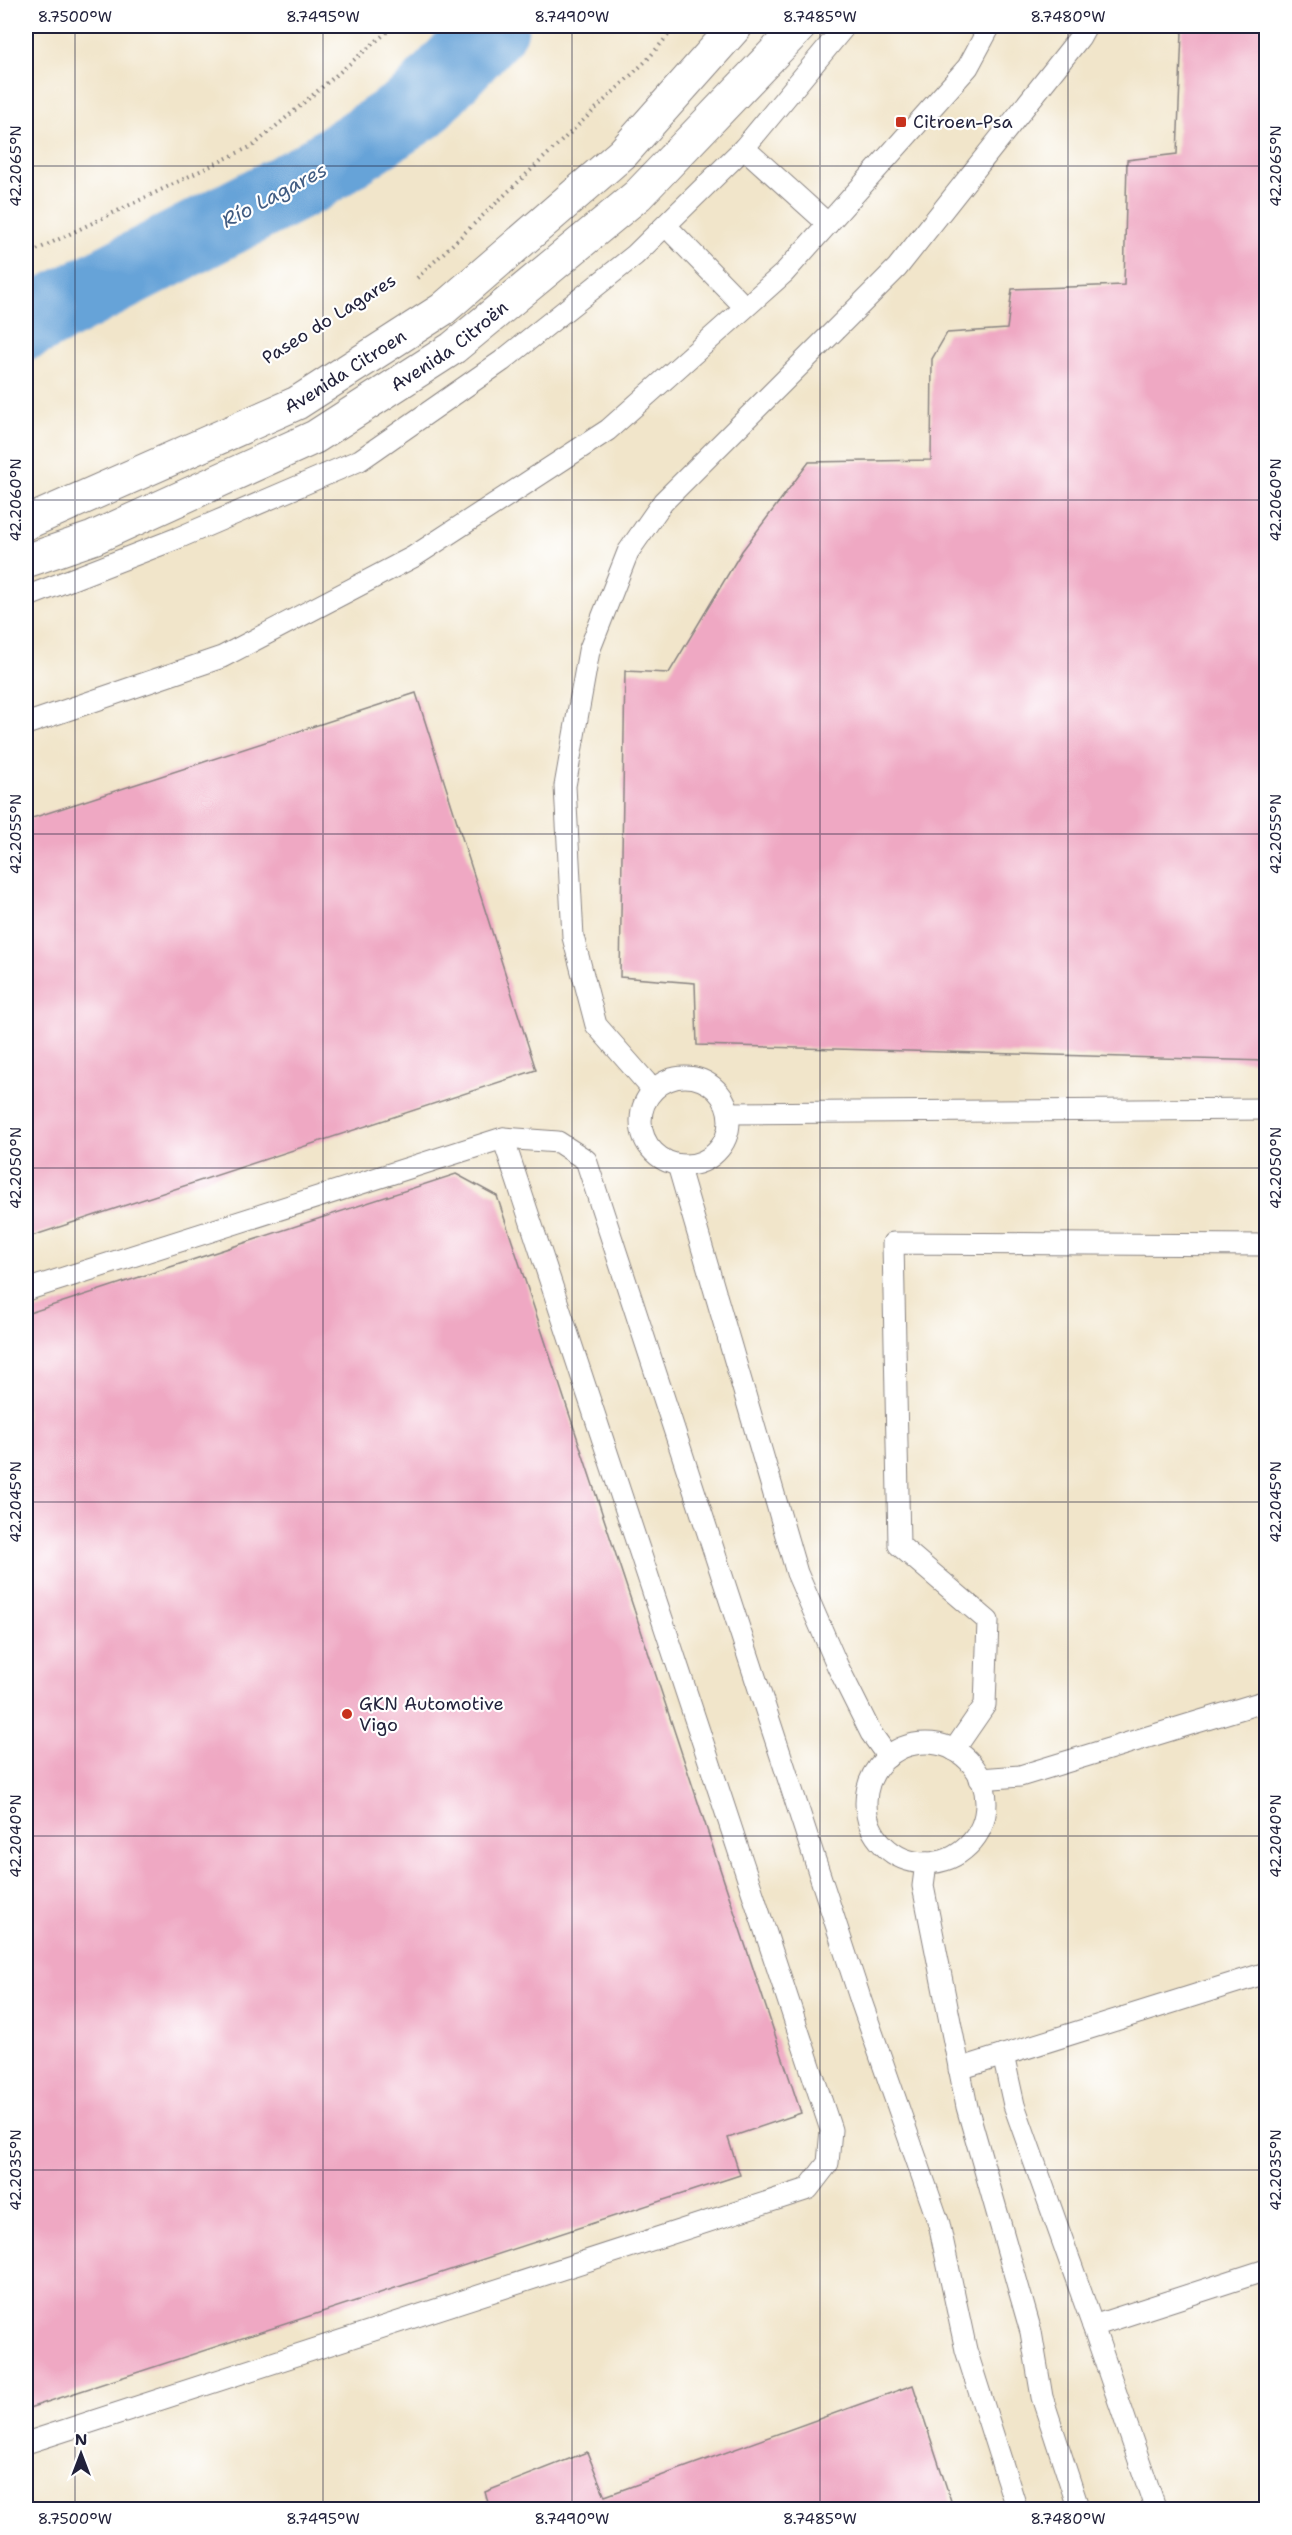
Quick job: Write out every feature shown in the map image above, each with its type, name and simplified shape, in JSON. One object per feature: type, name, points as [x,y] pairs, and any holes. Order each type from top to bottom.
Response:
[{"type":"main road","name":"Avenida Citroen","points":[[26,523],[297,403],[443,309],[623,153],[736,26]]},
{"type":"main road","name":"Avenida Citroën","points":[[26,561],[93,538],[315,437],[453,348],[638,195],[800,26]]},
{"type":"lane","points":[[26,597],[178,538],[360,460],[502,361],[635,255],[666,226],[744,148],[845,26]]},
{"type":"lane","points":[[26,724],[222,657],[413,556],[608,430],[784,273],[968,67],[990,26]]},
{"type":"lane","points":[[653,1090],[596,1025],[573,937],[565,786],[589,651],[628,552],[663,502],[897,268],[1080,37],[1086,26]]},
{"type":"lane","points":[[744,148],[828,224]]},
{"type":"lane","points":[[666,226],[745,307]]},
{"type":"lane","points":[[674,1078],[697,1078],[710,1084],[718,1091],[729,1113],[730,1125],[721,1148],[702,1162],[678,1165],[656,1155],[643,1135],[642,1111],[653,1090],[663,1082],[674,1078]]},
{"type":"lane","points":[[729,1113],[1266,1109]]},
{"type":"lane","points":[[26,2443],[808,2189],[828,2163],[831,2130],[504,1138]]},
{"type":"lane","points":[[26,1290],[504,1138],[558,1142],[586,1160],[857,1989],[939,2224],[966,2350],[1017,2510]]},
{"type":"lane","points":[[678,1165],[797,1573],[842,1677],[871,1733],[888,1757]]},
{"type":"lane","points":[[954,1750],[985,1705],[988,1621],[899,1545],[893,1243],[1266,1245]]},
{"type":"lane","points":[[980,1779],[1020,1776],[1266,1701]]},
{"type":"lane","points":[[919,1743],[942,1745],[954,1750],[973,1766],[985,1793],[985,1810],[977,1834],[961,1852],[950,1858],[926,1863],[903,1858],[892,1852],[875,1836],[870,1825],[866,1807],[867,1793],[877,1767],[903,1748],[919,1743]]},
{"type":"lane","points":[[926,1863],[923,1886],[967,2107],[1031,2332],[1042,2397],[1079,2510]]},
{"type":"lane","points":[[959,2069],[1266,1973]]},
{"type":"lane","points":[[1003,2055],[1014,2106],[1094,2326],[1156,2510]]},
{"type":"lane","points":[[1094,2326],[1266,2270]]},
{"type":"path","points":[[26,255],[254,145],[394,26]]},
{"type":"path","name":"Paseo do Lagares","points":[[412,283],[639,68],[675,26]]},
{"type":"building","points":[[1186,26],[1266,26],[1266,1061],[697,1045],[695,983],[620,977],[625,671],[669,673],[742,551],[809,462],[931,460],[932,359],[947,333],[1007,329],[1012,289],[1124,285],[1127,160],[1177,154],[1182,32]]},
{"type":"building","points":[[416,693],[536,1070],[26,1238],[26,820]]},
{"type":"building","name":"GKN Automotive Vigo","points":[[456,1174],[497,1196],[801,2113],[728,2138],[740,2175],[26,2409],[26,1314]]},
{"type":"building","points":[[913,2385],[954,2510],[490,2510],[485,2492],[587,2452],[605,2496]]},
{"type":"waterway","name":"Río Lagares","points":[[26,324],[311,177],[417,107],[493,26]]},
{"type":"place","name":"Citroen-Psa","points":[[901,122]]},
{"type":"place","name":"GKN Automotive Vigo","points":[[347,1714]]}]
